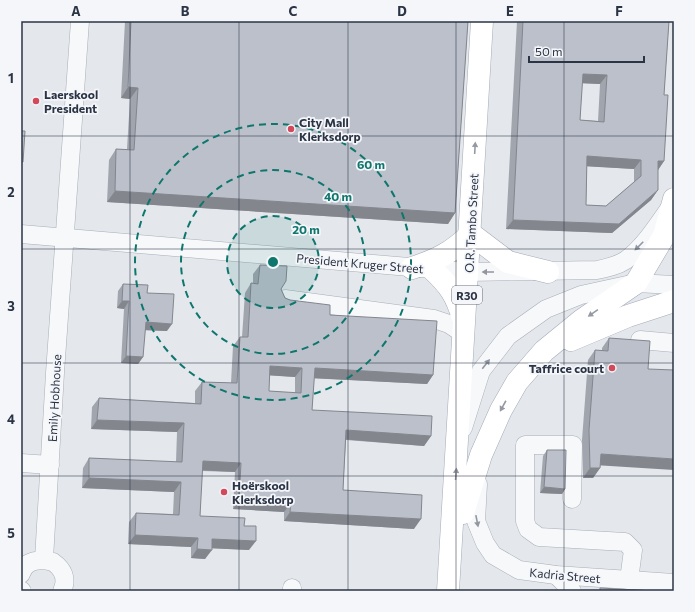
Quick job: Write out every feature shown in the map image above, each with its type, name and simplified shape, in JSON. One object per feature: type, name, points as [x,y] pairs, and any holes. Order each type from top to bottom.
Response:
[{"type":"main road","name":"O.R. Tambo Street","points":[[448,591],[459,440],[482,21]]},
{"type":"main road","name":"R30","points":[[636,283],[664,236],[673,202]]},
{"type":"main road","points":[[412,268],[438,259],[456,248],[471,234],[508,262],[548,272]]},
{"type":"main road","points":[[433,270],[448,284],[457,298],[465,330]]},
{"type":"main road","name":"O.R. Tambo Street","points":[[450,568],[467,495],[481,455],[501,410],[517,382],[544,352],[582,320],[636,283]]},
{"type":"main road","points":[[544,352],[628,316],[674,301]]},
{"type":"street","name":"Emily Hobhouse","points":[[44,560],[80,21]]},
{"type":"street","name":"President Kruger Street","points":[[21,234],[433,270],[468,272],[548,272],[596,270],[614,266],[626,260],[648,237],[673,202]]},
{"type":"street","points":[[459,440],[481,370],[508,336],[546,309],[581,295],[636,283],[674,285]]},
{"type":"street","points":[[285,299],[434,319],[465,330]]},
{"type":"street","points":[[640,340],[674,343]]},
{"type":"street","points":[[572,499],[573,445],[526,445],[525,521],[528,529],[539,537],[624,542],[632,550],[629,580]]},
{"type":"street","name":"Kadria Street","points":[[481,455],[476,496],[476,521],[485,543],[493,555],[519,570],[556,575],[582,584],[629,580],[674,583]]},
{"type":"street","points":[[21,463],[50,465]]},
{"type":"street","points":[[21,574],[29,563],[44,560],[53,562],[64,574],[65,581],[62,591]]},
{"type":"street","points":[[556,575],[572,591]]},
{"type":"building","name":"City Mall Klerksdorp","points":[[131,21],[468,21],[455,213],[115,191],[116,149],[134,150],[138,88],[128,87]]},
{"type":"building","points":[[523,21],[669,21],[664,95],[668,95],[664,161],[658,161],[658,190],[619,224],[513,220]],"holes":[[[583,74],[607,75],[604,122],[580,120]],[[587,156],[641,160],[641,176],[606,206],[586,205]]]},
{"type":"building","points":[[21,131],[25,131],[23,162],[21,162]]},
{"type":"building","points":[[260,265],[287,266],[286,281],[281,289],[285,298],[290,300],[330,305],[330,315],[437,321],[433,375],[315,368],[312,410],[432,416],[431,436],[346,430],[343,490],[422,495],[421,519],[290,512],[291,503],[239,500],[241,463],[203,461],[200,516],[245,518],[244,526],[256,526],[256,541],[212,539],[212,550],[197,549],[198,538],[135,535],[136,513],[179,515],[181,482],[89,478],[89,458],[182,462],[184,423],[97,420],[99,398],[201,404],[202,382],[237,383],[240,337],[248,337],[251,283],[258,284]],"holes":[[[270,366],[302,368],[301,393],[269,391]]]},
{"type":"building","points":[[123,284],[148,285],[147,293],[174,294],[172,324],[146,322],[143,357],[126,356],[129,301],[122,301]]},
{"type":"building","points":[[609,338],[650,341],[648,369],[674,370],[674,459],[601,454],[600,468],[590,468],[589,430],[595,350],[608,351]]},
{"type":"building","points":[[547,450],[566,450],[565,489],[544,487]]},
{"type":"building","points":[[600,588],[655,591],[600,591]]},
{"type":"place","name":"Laerskool President","points":[[36,101]]},
{"type":"place","name":"City Mall Klerksdorp","points":[[291,129]]},
{"type":"place","name":"Taffrice court","points":[[612,368]]},
{"type":"place","name":"Hoërskool Klerksdorp","points":[[224,492]]}]
